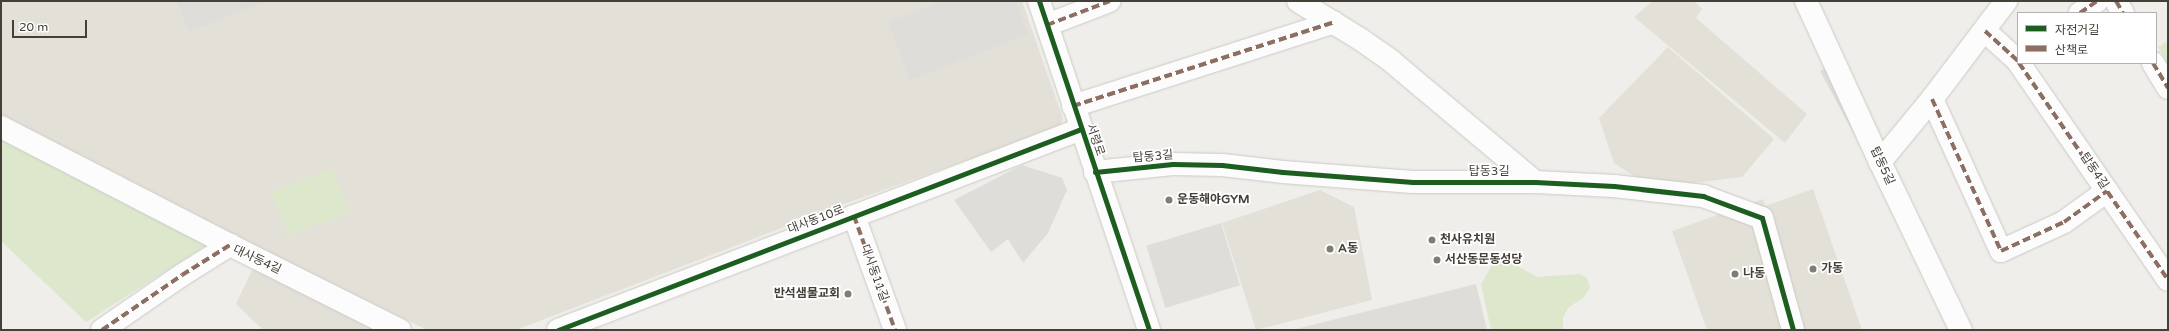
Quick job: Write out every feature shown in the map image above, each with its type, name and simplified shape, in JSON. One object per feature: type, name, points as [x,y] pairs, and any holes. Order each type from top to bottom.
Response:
[{"type":"street","name":"서령로","points":[[1039,1],[1149,330]]},
{"type":"street","points":[[1047,25],[1110,1]]},
{"type":"street","points":[[1298,1],[1334,22],[1391,62],[1535,182]]},
{"type":"street","name":"탑동5길","points":[[1806,1],[1880,162],[1960,330]]},
{"type":"street","points":[[1880,162],[1932,99],[2006,1]]},
{"type":"street","points":[[2081,12],[2097,1]]},
{"type":"street","points":[[2116,1],[2123,12]]},
{"type":"street","points":[[1073,106],[1334,22]]},
{"type":"street","name":"탑동4길","points":[[1984,31],[2017,59]]},
{"type":"street","name":"탑동4길","points":[[2021,64],[2168,280]]},
{"type":"street","points":[[2154,64],[2168,88]]},
{"type":"street","points":[[1932,99],[2001,250],[2064,222],[2107,191]]},
{"type":"street","points":[[1,127],[230,245]]},
{"type":"street","name":"대사동10로","points":[[558,330],[597,323],[854,216],[1081,129]]},
{"type":"street","name":"탑동3길","points":[[1096,172],[1173,164],[1222,165],[1283,172],[1412,182],[1535,182],[1614,186],[1703,196],[1762,218],[1793,330]]},
{"type":"street","name":"대사동11길","points":[[854,216],[895,330]]},
{"type":"street","name":"대사동4길","points":[[102,330],[182,275],[230,245],[400,330]]},
{"type":"shaded area","points":[[1,1],[1022,1],[1063,119],[1059,127],[847,203],[516,330],[427,330],[286,261],[1,114]]},
{"type":"shaded area","points":[[177,1],[267,1],[189,32]]},
{"type":"shaded area","points":[[941,1],[1016,1],[1028,34],[910,80],[888,22]]},
{"type":"shaded area","points":[[1653,1],[1694,1],[1702,9],[1696,18],[1807,114],[1785,143],[1634,17]]},
{"type":"shaded area","points":[[1668,47],[1774,139],[1742,177],[1670,186],[1646,184],[1614,163],[1599,118]]},
{"type":"shaded area","points":[[1831,63],[1866,139],[1856,138],[1820,71]]},
{"type":"shaded area","points":[[1022,165],[1062,178],[1067,190],[1048,233],[1023,263],[1008,239],[991,252],[954,200]]},
{"type":"shaded area","points":[[1813,189],[1862,330],[1707,330],[1672,231],[1763,199],[1765,206]]},
{"type":"shaded area","points":[[1320,190],[1354,207],[1372,300],[1256,330],[1222,223]]},
{"type":"shaded area","points":[[1221,223],[1240,285],[1165,308],[1146,246]]},
{"type":"shaded area","points":[[255,264],[385,330],[263,330],[236,304]]},
{"type":"shaded area","points":[[1476,284],[1487,330],[1292,330]]},
{"type":"green space","points":[[2168,41],[2168,63],[2158,47]]},
{"type":"green space","points":[[1,137],[208,244],[86,322],[1,241]]},
{"type":"green space","points":[[333,168],[350,212],[288,236],[271,192]]},
{"type":"green space","points":[[1498,255],[1537,277],[1580,274],[1587,278],[1590,287],[1584,297],[1568,308],[1563,318],[1563,330],[1491,330],[1481,284]]},
{"type":"marked path","points":[[1047,25],[1110,1]]},
{"type":"marked path","points":[[2081,12],[2097,1]]},
{"type":"marked path","points":[[2116,1],[2122,12]]},
{"type":"marked path","points":[[1073,106],[1334,22]]},
{"type":"marked path","points":[[1985,31],[2017,60]]},
{"type":"marked path","points":[[2020,64],[2168,280]]},
{"type":"marked path","points":[[2154,64],[2168,88]]},
{"type":"marked path","points":[[1932,99],[2001,251],[2064,222],[2107,191]]},
{"type":"marked path","points":[[854,216],[895,330]]},
{"type":"marked path","points":[[102,330],[182,275],[230,245]]},
{"type":"cycle path","points":[[1039,1],[1149,330]]},
{"type":"cycle path","points":[[558,330],[1081,129]]},
{"type":"cycle path","points":[[1095,172],[1173,164],[1222,165],[1283,172],[1413,182],[1535,182],[1614,186],[1703,196],[1762,218],[1793,330]]},
{"type":"place","name":"운동해야GYM","points":[[1169,200]]},
{"type":"place","name":"천사유치원","points":[[1432,240]]},
{"type":"place","name":"A동","points":[[1330,249]]},
{"type":"place","name":"서산동문동성당","points":[[1437,260]]},
{"type":"place","name":"가동","points":[[1813,269]]},
{"type":"place","name":"나동","points":[[1735,274]]},
{"type":"place","name":"반석샘물교회","points":[[848,294]]}]
